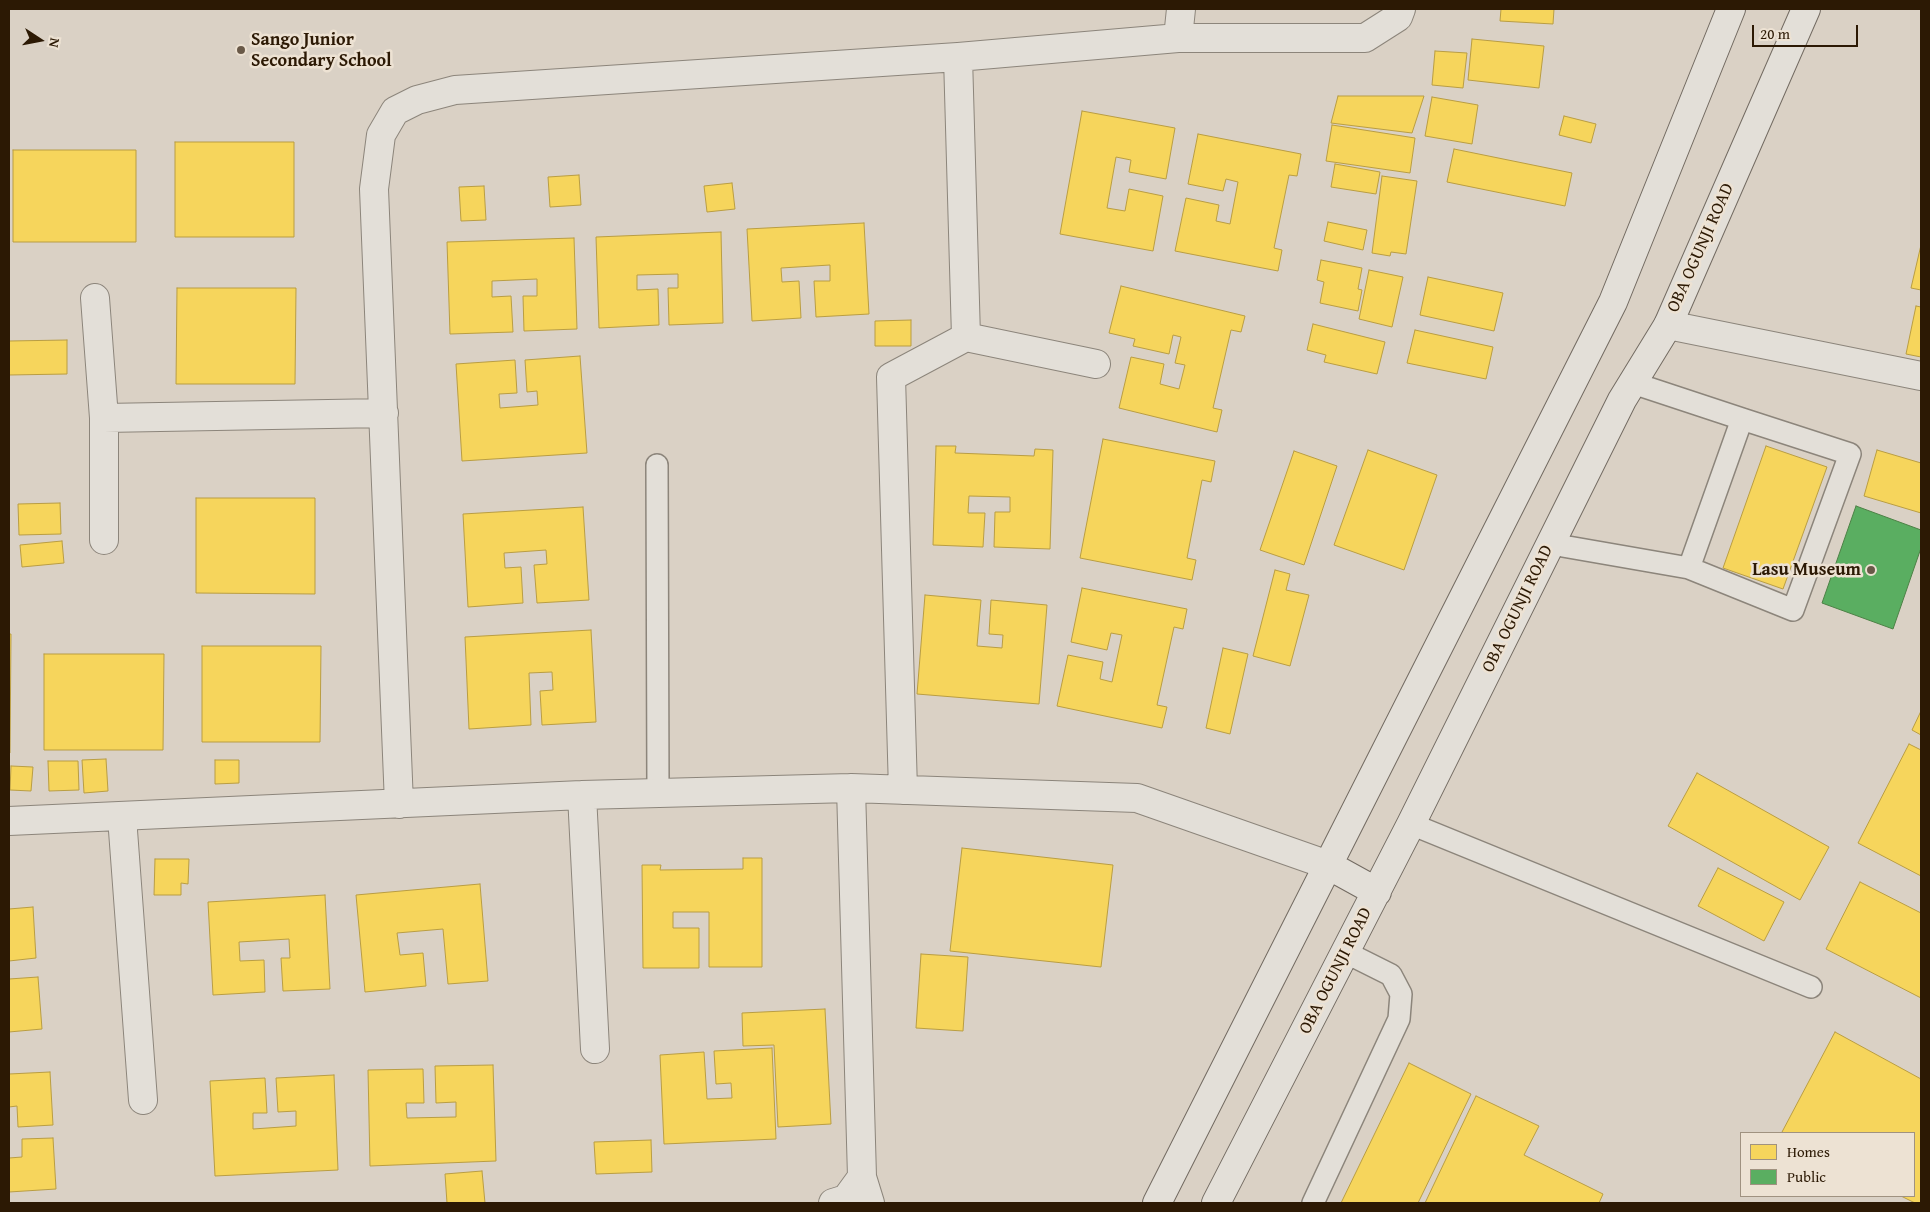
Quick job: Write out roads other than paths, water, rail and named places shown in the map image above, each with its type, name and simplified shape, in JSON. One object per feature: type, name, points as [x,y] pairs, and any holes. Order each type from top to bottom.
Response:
[{"type":"street","points":[[1178,38],[1181,9]]},
{"type":"street","points":[[399,804],[374,189],[381,135],[395,111],[416,100],[455,90],[958,58],[1178,38],[1365,38],[1398,18],[1401,9]]},
{"type":"street","points":[[1157,1203],[1613,302],[1731,9]]},
{"type":"street","name":"OBA OGUNJI ROAD","points":[[1216,1203],[1377,892],[1622,400],[1668,325],[1806,9]]},
{"type":"street","points":[[958,58],[966,337]]},
{"type":"street","points":[[95,298],[104,418],[104,540]]},
{"type":"street","points":[[1668,325],[1921,376]]},
{"type":"street","points":[[903,790],[891,377],[966,337],[1096,364]]},
{"type":"street","points":[[104,418],[384,413]]},
{"type":"street","points":[[9,821],[582,795],[851,788],[1137,798],[1328,865],[1377,892]]},
{"type":"street","points":[[851,788],[862,1176],[870,1203]]},
{"type":"street","points":[[582,795],[595,1049]]},
{"type":"street","points":[[122,817],[143,1100]]},
{"type":"street","points":[[834,1203],[846,1199],[862,1176]]},
{"type":"lane","points":[[1551,544],[1689,568],[1793,610],[1850,454],[1633,383]]},
{"type":"lane","points":[[1689,568],[1742,419]]},
{"type":"lane","points":[[657,465],[658,794]]},
{"type":"lane","points":[[1411,824],[1811,987]]},
{"type":"lane","points":[[1313,1203],[1399,1019],[1401,994],[1391,975],[1345,952]]},
{"type":"place","name":"Sango Junior Secondary School","points":[[241,50]]},
{"type":"place","name":"Lasu Museum","points":[[1871,570]]}]
